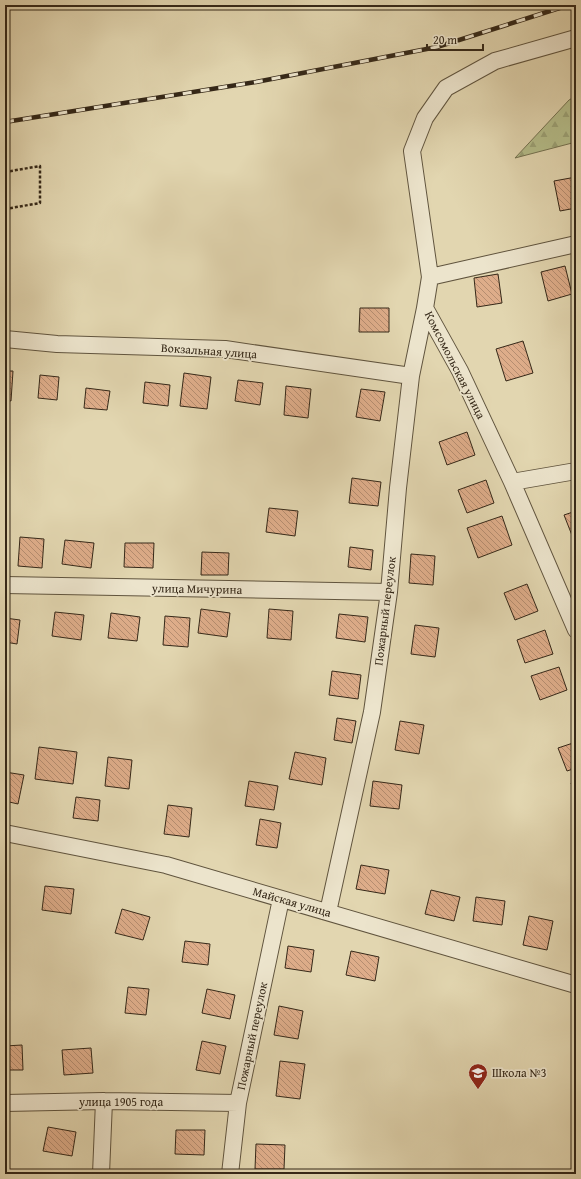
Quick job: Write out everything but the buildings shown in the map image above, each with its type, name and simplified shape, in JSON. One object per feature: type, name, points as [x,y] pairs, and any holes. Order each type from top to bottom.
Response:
[{"type":"street","name":"Комсомольская улица","points":[[576,38],[495,61],[446,88],[426,118],[412,151],[430,277],[425,308],[460,371],[512,482],[576,630]]},
{"type":"street","points":[[430,277],[576,244]]},
{"type":"street","name":"Пожарный переулок","points":[[328,912],[372,712],[389,592],[398,488],[411,376],[425,308]]},
{"type":"street","name":"Вокзальная улица","points":[[5,339],[58,344],[225,350],[411,376]]},
{"type":"street","points":[[512,482],[576,471]]},
{"type":"street","name":"улица Мичурина","points":[[5,585],[389,592]]},
{"type":"street","name":"Майская улица","points":[[5,833],[166,865],[576,985]]},
{"type":"street","name":"Пожарный переулок","points":[[230,1174],[238,1103],[281,899]]},
{"type":"street","points":[[101,1174],[104,1101]]},
{"type":"street","name":"улица 1905 года","points":[[5,1103],[104,1101],[238,1103]]},
{"type":"path","points":[[5,172],[40,166],[40,203],[5,209]]},
{"type":"green space","points":[[576,96],[576,142],[515,158],[569,100]]},
{"type":"railway","points":[[5,122],[256,82],[437,47],[569,5]]},
{"type":"place","name":"Школа №3","points":[[478,1090]]}]
